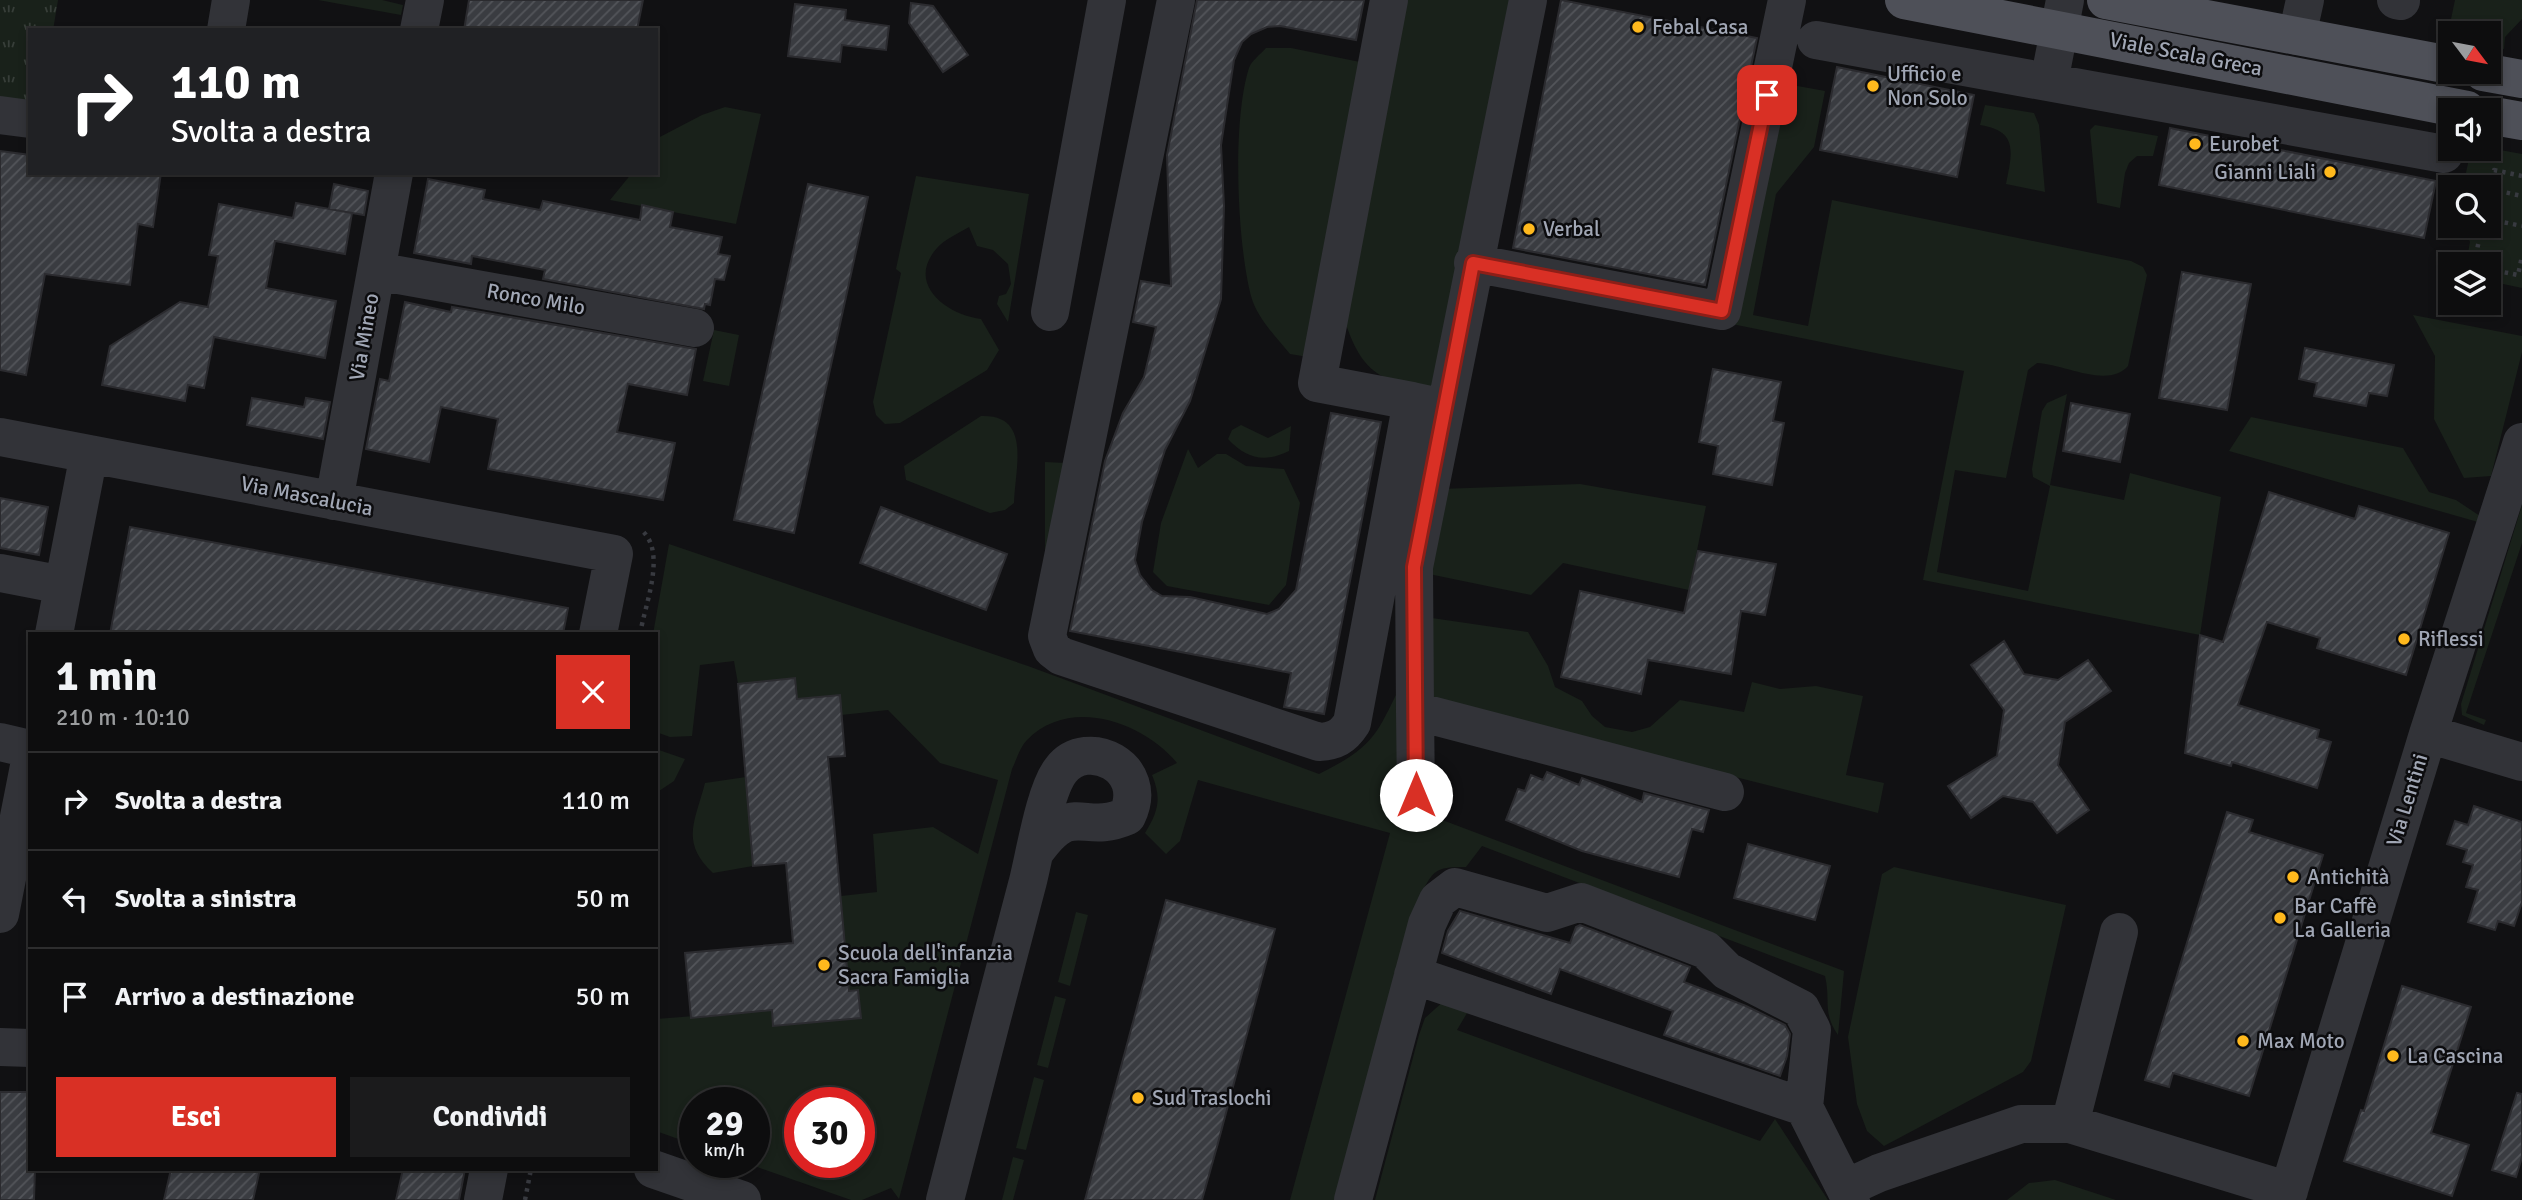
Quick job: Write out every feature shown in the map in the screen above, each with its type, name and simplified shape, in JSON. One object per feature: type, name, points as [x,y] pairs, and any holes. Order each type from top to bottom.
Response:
[{"type":"main road","name":"Viale Scala Greca","points":[[1904,0],[2062,14],[2438,103]]},
{"type":"main road","name":"Viale Scala Greca","points":[[2106,0],[2301,18],[2438,61]]},
{"type":"main road","points":[[2501,74],[2521,76]]},
{"type":"main road","points":[[2501,117],[2522,121]]},
{"type":"street","points":[[226,28],[232,0]]},
{"type":"street","points":[[419,28],[425,0]]},
{"type":"street","points":[[1050,312],[1107,0]]},
{"type":"street","points":[[1176,0],[1046,636],[1052,649],[1061,656],[1319,743],[1333,741],[1345,734],[1352,723],[1428,405],[1473,263],[1528,0]]},
{"type":"street","points":[[1390,0],[1317,383],[1428,405]]},
{"type":"street","points":[[1473,263],[1722,311],[1787,0]]},
{"type":"street","points":[[2049,82],[2062,14]]},
{"type":"street","points":[[1816,40],[2438,153]]},
{"type":"street","points":[[0,115],[28,119]]},
{"type":"street","name":"Via Mineo","points":[[334,501],[394,175]]},
{"type":"street","name":"Ronco Milo","points":[[376,271],[695,328]]},
{"type":"street","points":[[1416,795],[1414,567],[1428,405]]},
{"type":"street","name":"Via Mascalucia","points":[[0,437],[614,554],[598,632]]},
{"type":"street","name":"Via Lentini","points":[[2287,1196],[2428,734],[2522,442]]},
{"type":"street","points":[[54,632],[89,454]]},
{"type":"street","points":[[0,573],[63,585]]},
{"type":"street","points":[[1415,711],[1725,792]]},
{"type":"street","points":[[2428,734],[2522,762]]},
{"type":"street","points":[[0,742],[28,749]]},
{"type":"street","points":[[0,914],[28,771]]},
{"type":"street","points":[[945,1200],[1035,852]]},
{"type":"street","points":[[1353,1200],[1427,924],[1438,900],[1455,887],[1548,913],[1581,902],[1706,950],[1727,971],[1801,1009],[1812,1030],[1804,1107],[1848,1194],[1920,1158],[2021,1124],[2070,1124],[2287,1196]]},
{"type":"street","points":[[2070,1124],[2119,932]]},
{"type":"street","points":[[1413,975],[1804,1107]]},
{"type":"street","points":[[0,1048],[28,1048]]},
{"type":"street","points":[[483,1200],[489,1171]]},
{"type":"street","points":[[658,1171],[742,1200]]},
{"type":"path","points":[[2493,175],[2494,170],[2522,176]]},
{"type":"path","points":[[2501,193],[2522,196]]},
{"type":"path","points":[[2501,222],[2522,226]]},
{"type":"path","points":[[2501,272],[2518,275],[2522,257]]},
{"type":"path","points":[[525,1200],[531,1171]]},
{"type":"green space","points":[[0,0],[58,0],[53,28],[28,28],[28,102],[0,99]]},
{"type":"green space","points":[[318,0],[382,0],[403,5],[401,15]]},
{"type":"green space","points":[[1398,0],[1514,0],[1437,392],[1402,384],[1377,373],[1358,352],[1344,318]]},
{"type":"green space","points":[[2455,0],[2522,0],[2522,19],[2505,37],[2504,49],[2501,48],[2501,21],[2451,21]]},
{"type":"green space","points":[[1266,48],[1291,48],[1365,63],[1308,357],[1290,354],[1258,312],[1251,296],[1242,245],[1238,182],[1240,118],[1249,68]]},
{"type":"green space","points":[[1781,83],[1825,91],[1814,147],[1776,194],[1753,315],[1808,326],[1832,200],[2131,261],[2143,267],[2147,275],[2128,366],[2119,373],[2109,375],[2085,374],[2037,363],[2028,370],[2006,478],[1955,470],[1937,572],[2028,591],[2050,486],[2033,477],[2032,469],[2042,411],[2047,403],[2067,394],[2050,485],[2124,500],[2130,473],[2221,497],[2200,635],[1923,580],[1964,371],[1732,324]]},
{"type":"green space","points":[[1985,105],[2034,113],[2039,125],[2045,192],[2006,184],[2010,145],[2001,132],[1980,125]]},
{"type":"green space","points":[[725,107],[761,114],[736,224],[610,200],[630,175],[658,175],[658,138],[702,115]]},
{"type":"green space","points":[[2095,125],[2158,136],[2153,156],[2137,156],[2129,163],[2120,208],[2097,203],[2090,130]]},
{"type":"green space","points":[[2501,150],[2522,154],[2522,288],[2501,284],[2501,252],[2468,252],[2468,238],[2501,238],[2501,175],[2466,175],[2468,161],[2501,161]]},
{"type":"green space","points":[[916,176],[1029,194],[1008,322],[997,304],[999,296],[1006,294],[1011,284],[1008,264],[993,250],[977,246],[969,227],[940,245],[928,261],[926,274],[934,295],[955,311],[981,319],[999,350],[987,370],[900,423],[885,424],[876,415],[873,402],[901,273],[896,269]]},
{"type":"green space","points":[[2413,315],[2522,336],[2522,352],[2491,476],[2464,478],[2434,419],[2435,356]]},
{"type":"green space","points":[[714,330],[739,335],[729,386],[703,381]]},
{"type":"green space","points":[[981,416],[997,418],[1008,424],[1014,433],[1017,460],[1014,503],[1005,510],[990,513],[906,480],[904,466]]},
{"type":"green space","points":[[2251,417],[2403,448],[2429,492],[2456,500],[2480,516],[2478,522],[2229,451]]},
{"type":"green space","points":[[1241,425],[1268,438],[1291,426],[1289,451],[1264,458],[1249,455],[1228,439],[1232,430]]},
{"type":"green space","points":[[1188,449],[1198,468],[1217,454],[1226,454],[1246,466],[1284,469],[1300,503],[1286,585],[1269,605],[1167,586],[1153,572],[1161,523]]},
{"type":"green space","points":[[1045,462],[1066,463],[1045,574]]},
{"type":"green space","points":[[1580,484],[1706,506],[1689,590],[1563,563],[1531,595],[1424,573],[1440,489]]},
{"type":"green space","points":[[2522,505],[2522,543],[2466,713],[2486,720],[2484,725],[2462,715],[2461,704]]},
{"type":"green space","points":[[669,544],[1028,666],[1319,774],[1353,755],[1373,736],[1404,679],[1405,806],[1844,971],[1838,1035],[1828,1013],[1825,976],[1482,846],[1466,867],[1442,869],[1433,874],[1421,894],[1336,1200],[1290,1200],[1390,833],[1198,780],[1180,841],[1166,854],[1145,833],[1153,818],[1158,798],[1152,775],[1177,763],[1163,748],[1126,726],[1084,717],[1064,719],[1044,727],[1027,740],[1012,769],[899,1199],[891,1188],[862,1200],[851,1200],[788,1178],[875,1178],[875,1087],[784,1087],[784,1176],[770,1172],[770,1087],[679,1087],[679,1139],[658,1132],[658,1019],[772,1010],[774,1026],[861,1018],[858,990],[849,991],[841,896],[877,892],[873,834],[933,827],[978,854],[998,780],[940,763],[888,710],[841,715],[840,695],[797,699],[795,678],[738,684],[734,661],[700,665],[692,736],[670,737],[658,733],[658,632],[653,632]]},
{"type":"green space","points":[[1425,617],[1528,632],[1548,666],[1555,687],[1582,701],[1592,716],[1605,727],[1632,732],[1650,727],[1680,700],[1744,712],[1752,682],[1780,689],[1816,686],[1863,696],[1846,775],[1884,783],[1878,813],[1426,699]]},
{"type":"green space","points":[[658,750],[685,759],[674,781],[658,792]]},
{"type":"green space","points":[[746,777],[753,866],[713,873],[696,851],[693,841],[694,820],[705,783]]},
{"type":"green space","points":[[1894,867],[2066,905],[2031,1061],[2023,1072],[1884,1146],[1867,1131],[1857,1104],[1848,1037],[1882,874]]},
{"type":"green space","points":[[1076,912],[1088,915],[1070,986],[1058,982]]},
{"type":"green space","points":[[1055,996],[1066,999],[1048,1068],[1037,1065]]},
{"type":"green space","points":[[1445,1000],[1470,1008],[1457,1030],[1760,1141],[1775,1119],[1828,1200],[1375,1200],[1419,1035],[1425,1018]]},
{"type":"green space","points":[[1034,1077],[1044,1080],[1026,1150],[1016,1148]]},
{"type":"green space","points":[[1013,1157],[1024,1160],[1013,1200],[1002,1200]]},
{"type":"green space","points":[[2055,1180],[2116,1200],[2007,1200],[2029,1183]]},
{"type":"building","points":[[469,0],[643,0],[637,28],[464,28]]},
{"type":"building","points":[[1197,0],[1364,0],[1356,40],[1280,26],[1267,27],[1251,34],[1242,42],[1234,60],[1221,145],[1224,206],[1221,299],[1190,401],[1165,450],[1142,522],[1135,560],[1140,575],[1152,590],[1162,596],[1190,597],[1267,614],[1279,609],[1296,590],[1331,413],[1381,422],[1324,714],[1284,707],[1291,673],[1070,631],[1105,461],[1123,413],[1144,377],[1156,327],[1133,322],[1141,281],[1171,286],[1167,155]]},
{"type":"building","points":[[1561,0],[1757,38],[1705,285],[1513,248]]},
{"type":"building","points":[[911,3],[933,6],[968,55],[943,72],[909,23]]},
{"type":"building","points":[[795,4],[846,10],[845,20],[889,26],[886,50],[842,45],[840,62],[788,56]]},
{"type":"building","points":[[1837,67],[1974,95],[1957,177],[1820,150]]},
{"type":"building","points":[[2170,128],[2436,181],[2424,238],[2159,185]]},
{"type":"building","points":[[0,151],[28,155],[28,175],[161,175],[153,227],[138,224],[130,285],[45,274],[26,375],[0,370]]},
{"type":"building","points":[[428,179],[485,190],[483,199],[540,210],[543,201],[640,220],[642,205],[673,212],[670,227],[722,237],[718,254],[730,256],[724,280],[715,279],[710,305],[705,304],[704,309],[543,279],[545,270],[472,256],[471,264],[414,253]]},
{"type":"building","points":[[334,184],[368,191],[364,215],[329,209]]},
{"type":"building","points":[[808,184],[868,197],[794,533],[734,520]]},
{"type":"building","points":[[296,203],[352,213],[345,254],[275,241],[266,288],[336,301],[325,358],[214,337],[204,388],[188,385],[185,401],[102,385],[110,346],[180,302],[208,307],[218,256],[209,255],[219,204],[293,218]]},
{"type":"building","points":[[2182,272],[2251,284],[2227,410],[2159,398]]},
{"type":"building","points":[[405,302],[451,312],[452,307],[696,349],[687,395],[628,384],[617,432],[675,443],[663,500],[488,469],[498,419],[441,407],[429,462],[366,449],[380,379],[389,381]]},
{"type":"building","points":[[2305,348],[2394,365],[2387,396],[2369,393],[2366,406],[2314,396],[2317,383],[2299,379]]},
{"type":"building","points":[[1713,369],[1781,382],[1773,421],[1784,423],[1772,485],[1713,474],[1718,446],[1699,442]]},
{"type":"building","points":[[252,398],[304,407],[306,398],[330,402],[323,439],[247,425]]},
{"type":"building","points":[[2071,403],[2130,414],[2120,462],[2063,451]]},
{"type":"building","points":[[2269,492],[2355,519],[2359,506],[2449,533],[2406,675],[2317,648],[2320,638],[2267,622],[2238,705],[2319,730],[2317,738],[2331,742],[2317,788],[2232,762],[2231,766],[2185,753],[2200,635],[2223,642]]},
{"type":"building","points":[[0,498],[48,507],[39,555],[0,548]]},
{"type":"building","points":[[881,507],[1007,554],[986,610],[860,563]]},
{"type":"building","points":[[130,527],[568,608],[563,632],[110,632]]},
{"type":"building","points":[[1698,551],[1776,564],[1765,615],[1741,611],[1731,674],[1648,660],[1641,694],[1561,677],[1580,591],[1684,613]]},
{"type":"building","points":[[2004,641],[2024,674],[2058,680],[2088,660],[2111,691],[2065,722],[2058,765],[2089,810],[2057,833],[2033,802],[2003,796],[1971,818],[1948,786],[1997,756],[2004,710],[1971,665]]},
{"type":"building","points":[[795,678],[797,699],[840,695],[845,756],[828,757],[849,991],[858,990],[861,1018],[773,1026],[772,1010],[691,1018],[685,953],[793,943],[786,863],[753,866],[738,684]]},
{"type":"building","points":[[1547,772],[1579,785],[1582,778],[1642,802],[1644,793],[1709,810],[1703,832],[1692,829],[1679,877],[1582,851],[1506,820],[1518,789],[1525,791],[1531,775],[1543,780]]},
{"type":"building","points":[[2474,806],[2522,822],[2522,902],[2514,926],[2498,921],[2495,930],[2468,922],[2478,890],[2466,887],[2473,865],[2463,862],[2467,850],[2447,844],[2455,821],[2468,825]]},
{"type":"building","points":[[2227,812],[2253,820],[2249,832],[2323,855],[2249,1096],[2173,1073],[2169,1087],[2145,1080]]},
{"type":"building","points":[[1748,844],[1830,866],[1815,920],[1734,898]]},
{"type":"building","points":[[1166,900],[1275,929],[1218,1143],[1202,1200],[1085,1200]]},
{"type":"building","points":[[1460,911],[1570,943],[1576,927],[1580,925],[1690,967],[1684,982],[1746,1006],[1785,1025],[1790,1034],[1787,1056],[1780,1076],[1664,1035],[1673,1011],[1560,969],[1551,994],[1442,953],[1448,931]]},
{"type":"building","points":[[2402,986],[2471,1007],[2431,1133],[2469,1145],[2452,1196],[2344,1161],[2361,1110],[2364,1111]]},
{"type":"building","points":[[0,1092],[28,1092],[28,1171],[35,1171],[34,1200],[0,1200]]},
{"type":"building","points":[[2517,1093],[2522,1094],[2522,1157],[2516,1177],[2492,1170]]},
{"type":"building","points":[[171,1171],[260,1171],[253,1200],[164,1200]]},
{"type":"building","points":[[403,1171],[465,1171],[459,1200],[396,1200]]},
{"type":"place","name":"Febal Casa","points":[[1638,27]]},
{"type":"place","name":"Ufficio e Non Solo","points":[[1873,86]]},
{"type":"place","name":"Eurobet","points":[[2195,144]]},
{"type":"place","name":"Gianni Liali","points":[[2330,172]]},
{"type":"place","name":"Verbal","points":[[1529,229]]},
{"type":"place","name":"Riflessi","points":[[2404,639]]},
{"type":"place","name":"Antichità","points":[[2293,877]]},
{"type":"place","name":"Bar Caffè La Galleria","points":[[2280,918]]},
{"type":"place","name":"Scuola dell'infanzia Sacra Famiglia","points":[[824,965]]},
{"type":"place","name":"Max Moto","points":[[2243,1041]]},
{"type":"place","name":"La Cascina","points":[[2393,1056]]},
{"type":"place","name":"Sud Traslochi","points":[[1138,1098]]},
{"type":"route","points":[[1416,795],[1414,567],[1473,263],[1722,311],[1767,95]]}]
